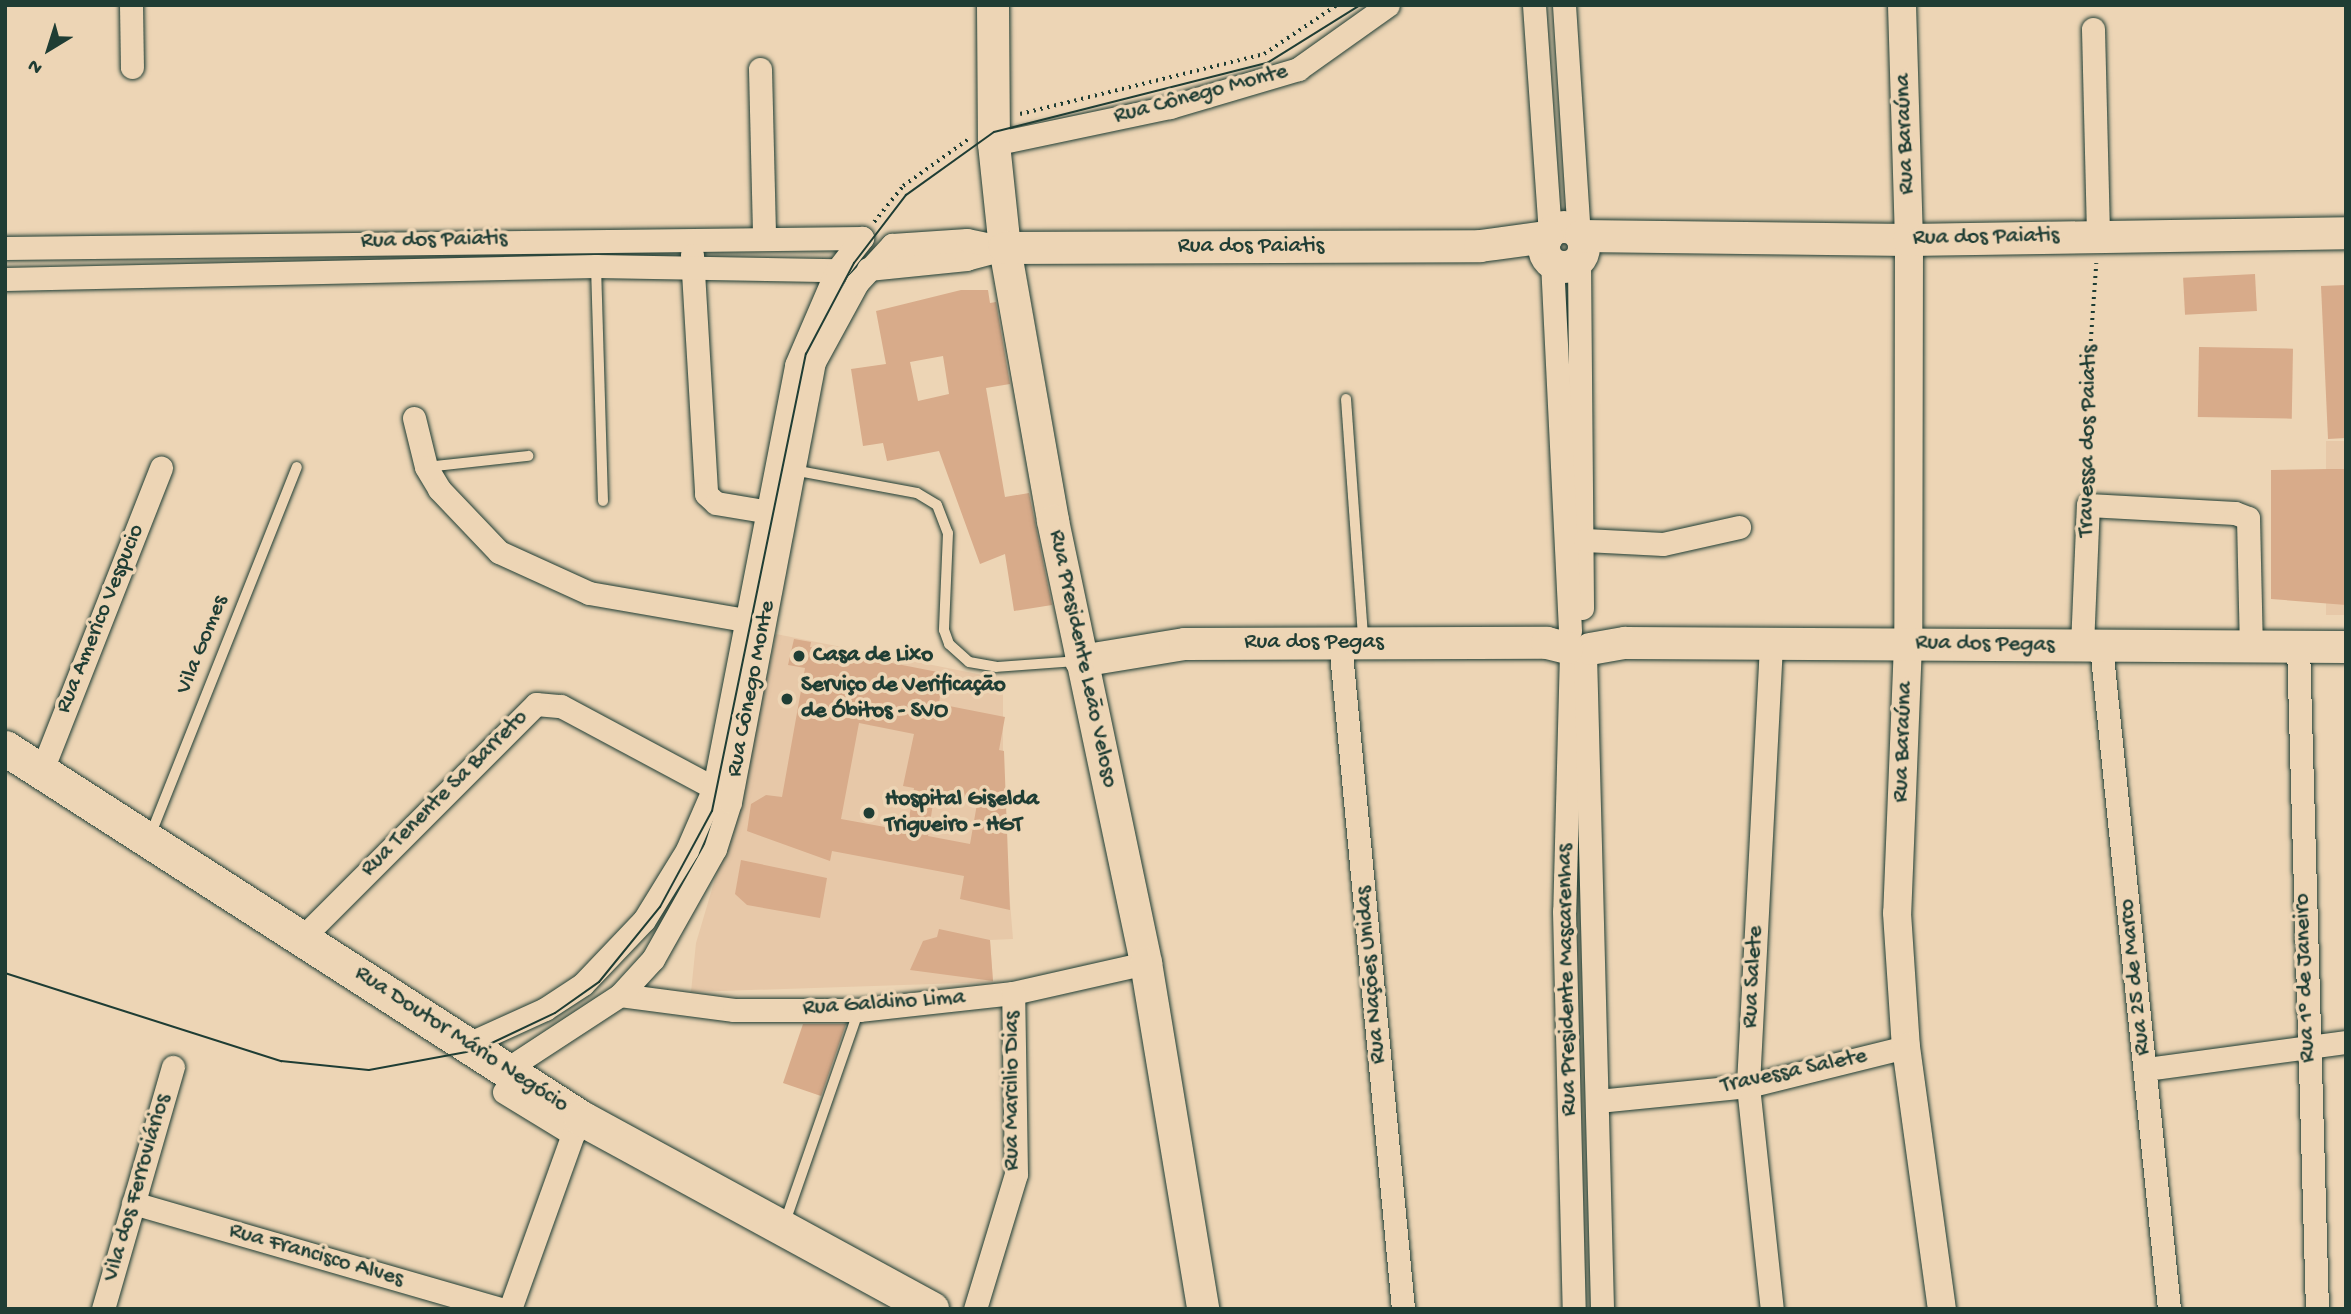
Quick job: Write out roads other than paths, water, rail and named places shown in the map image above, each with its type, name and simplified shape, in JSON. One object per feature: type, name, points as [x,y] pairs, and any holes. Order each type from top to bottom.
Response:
[{"type":"main road","name":"Rua Presidente Leão Veloso","points":[[993,5],[994,144],[1006,248],[1081,660],[1146,963],[1203,1309]]},
{"type":"main road","name":"Rua dos Paiatis","points":[[1006,248],[1564,247],[1625,240],[1909,240],[2346,233]]},
{"type":"main road","name":"Rua dos Pegas","points":[[1081,660],[1185,644],[1352,642],[2346,647]]},
{"type":"main road","name":"Rua Doutor Mário Negócio","points":[[5,748],[304,936],[468,1044],[506,1080],[581,1118],[781,1231],[931,1309]]},
{"type":"street","points":[[131,5],[132,67]]},
{"type":"street","name":"Rua Cônego Monte","points":[[994,144],[1170,107],[1298,69],[1388,5]]},
{"type":"street","name":"Rua Presidente Mascarenhas","points":[[1534,5],[1564,247],[1585,540],[1574,642],[1564,911],[1574,1309]]},
{"type":"street","name":"Rua Presidente Mascarenhas","points":[[1564,5],[1564,247],[1574,642],[1598,1101],[1602,1309]]},
{"type":"street","name":"Rua Baraúna","points":[[1902,5],[1909,240],[1908,643],[1897,913],[1906,1047],[1942,1309]]},
{"type":"street","points":[[2093,29],[2098,236]]},
{"type":"street","points":[[760,69],[764,237]]},
{"type":"street","name":"Rua Cônego Monte","points":[[468,1044],[564,998],[604,964],[658,900],[714,788],[764,511],[796,365],[837,270],[862,237]]},
{"type":"street","name":"Rua dos Paiatis","points":[[5,248],[862,237]]},
{"type":"street","points":[[691,238],[706,494],[716,503],[764,511]]},
{"type":"street","points":[[564,239],[565,267]]},
{"type":"street","name":"Rua dos Paiatis","points":[[892,245],[967,240],[1006,248]]},
{"type":"street","name":"Rua Cônego Monte","points":[[506,1080],[620,995],[653,959],[721,831],[814,362],[868,269],[892,245]]},
{"type":"street","points":[[84,246],[86,276]]},
{"type":"street","name":"Rua dos Paiatis","points":[[868,269],[967,259],[1006,248]]},
{"type":"street","name":"Rua dos Paiatis","points":[[5,279],[596,266],[837,270]]},
{"type":"street","points":[[414,418],[426,467],[477,534],[548,578],[589,593],[746,620]]},
{"type":"street","name":"Rua Americo Vespucio","points":[[42,770],[161,468]]},
{"type":"street","name":"Travessa dos Paiatis","points":[[2092,646],[2088,505],[2248,518],[2250,646]]},
{"type":"street","points":[[1585,540],[1663,544],[1739,527]]},
{"type":"street","name":"Rua Nações Unidas","points":[[1352,642],[1404,1309]]},
{"type":"street","name":"Rua Salete","points":[[1770,645],[1748,1086],[1772,1309]]},
{"type":"street","name":"Rua 25 de Marco","points":[[2092,646],[2146,1069],[2169,1309]]},
{"type":"street","name":"Rua 1º de Janeiro","points":[[2298,646],[2317,1309]]},
{"type":"street","name":"Rua Tenente Sa Barreto","points":[[304,936],[536,704],[561,706],[714,788]]},
{"type":"street","name":"Rua Galdino Lima","points":[[620,995],[734,1010],[859,1010],[1013,993],[1146,963]]},
{"type":"street","name":"Rua Marcilio Dias","points":[[975,1309],[1016,1174],[1013,993]]},
{"type":"street","points":[[2146,1069],[2346,1042]]},
{"type":"street","name":"Travessa Salete","points":[[1598,1101],[1748,1086],[1906,1047]]},
{"type":"street","name":"Vila dos Ferroviários","points":[[103,1309],[173,1066]]},
{"type":"street","points":[[506,1080],[573,1134],[510,1309]]},
{"type":"street","name":"Rua Francisco Alves","points":[[133,1203],[500,1309]]},
{"type":"lane","points":[[596,266],[603,501]]},
{"type":"lane","points":[[1346,399],[1352,642]]},
{"type":"lane","points":[[426,467],[528,456]]},
{"type":"lane","name":"Vila Gomes","points":[[149,838],[297,467]]},
{"type":"lane","points":[[793,470],[917,492],[937,505],[948,533],[944,630],[957,654],[969,662],[996,667],[1081,660]]},
{"type":"lane","points":[[781,1231],[859,1010]]},
{"type":"tram line","points":[[5,973],[281,1061],[369,1070],[477,1050],[555,1013],[599,982],[660,907],[712,811],[806,354],[854,263],[906,195],[994,132],[1267,63],[1360,5]]},
{"type":"place","name":"Casa de Lixo","points":[[799,656]]},
{"type":"place","name":"Serviço de Verificação de Óbitos - SVO","points":[[787,699]]},
{"type":"place","name":"Hospital Giselda Trigueiro - HGT","points":[[869,813]]}]
